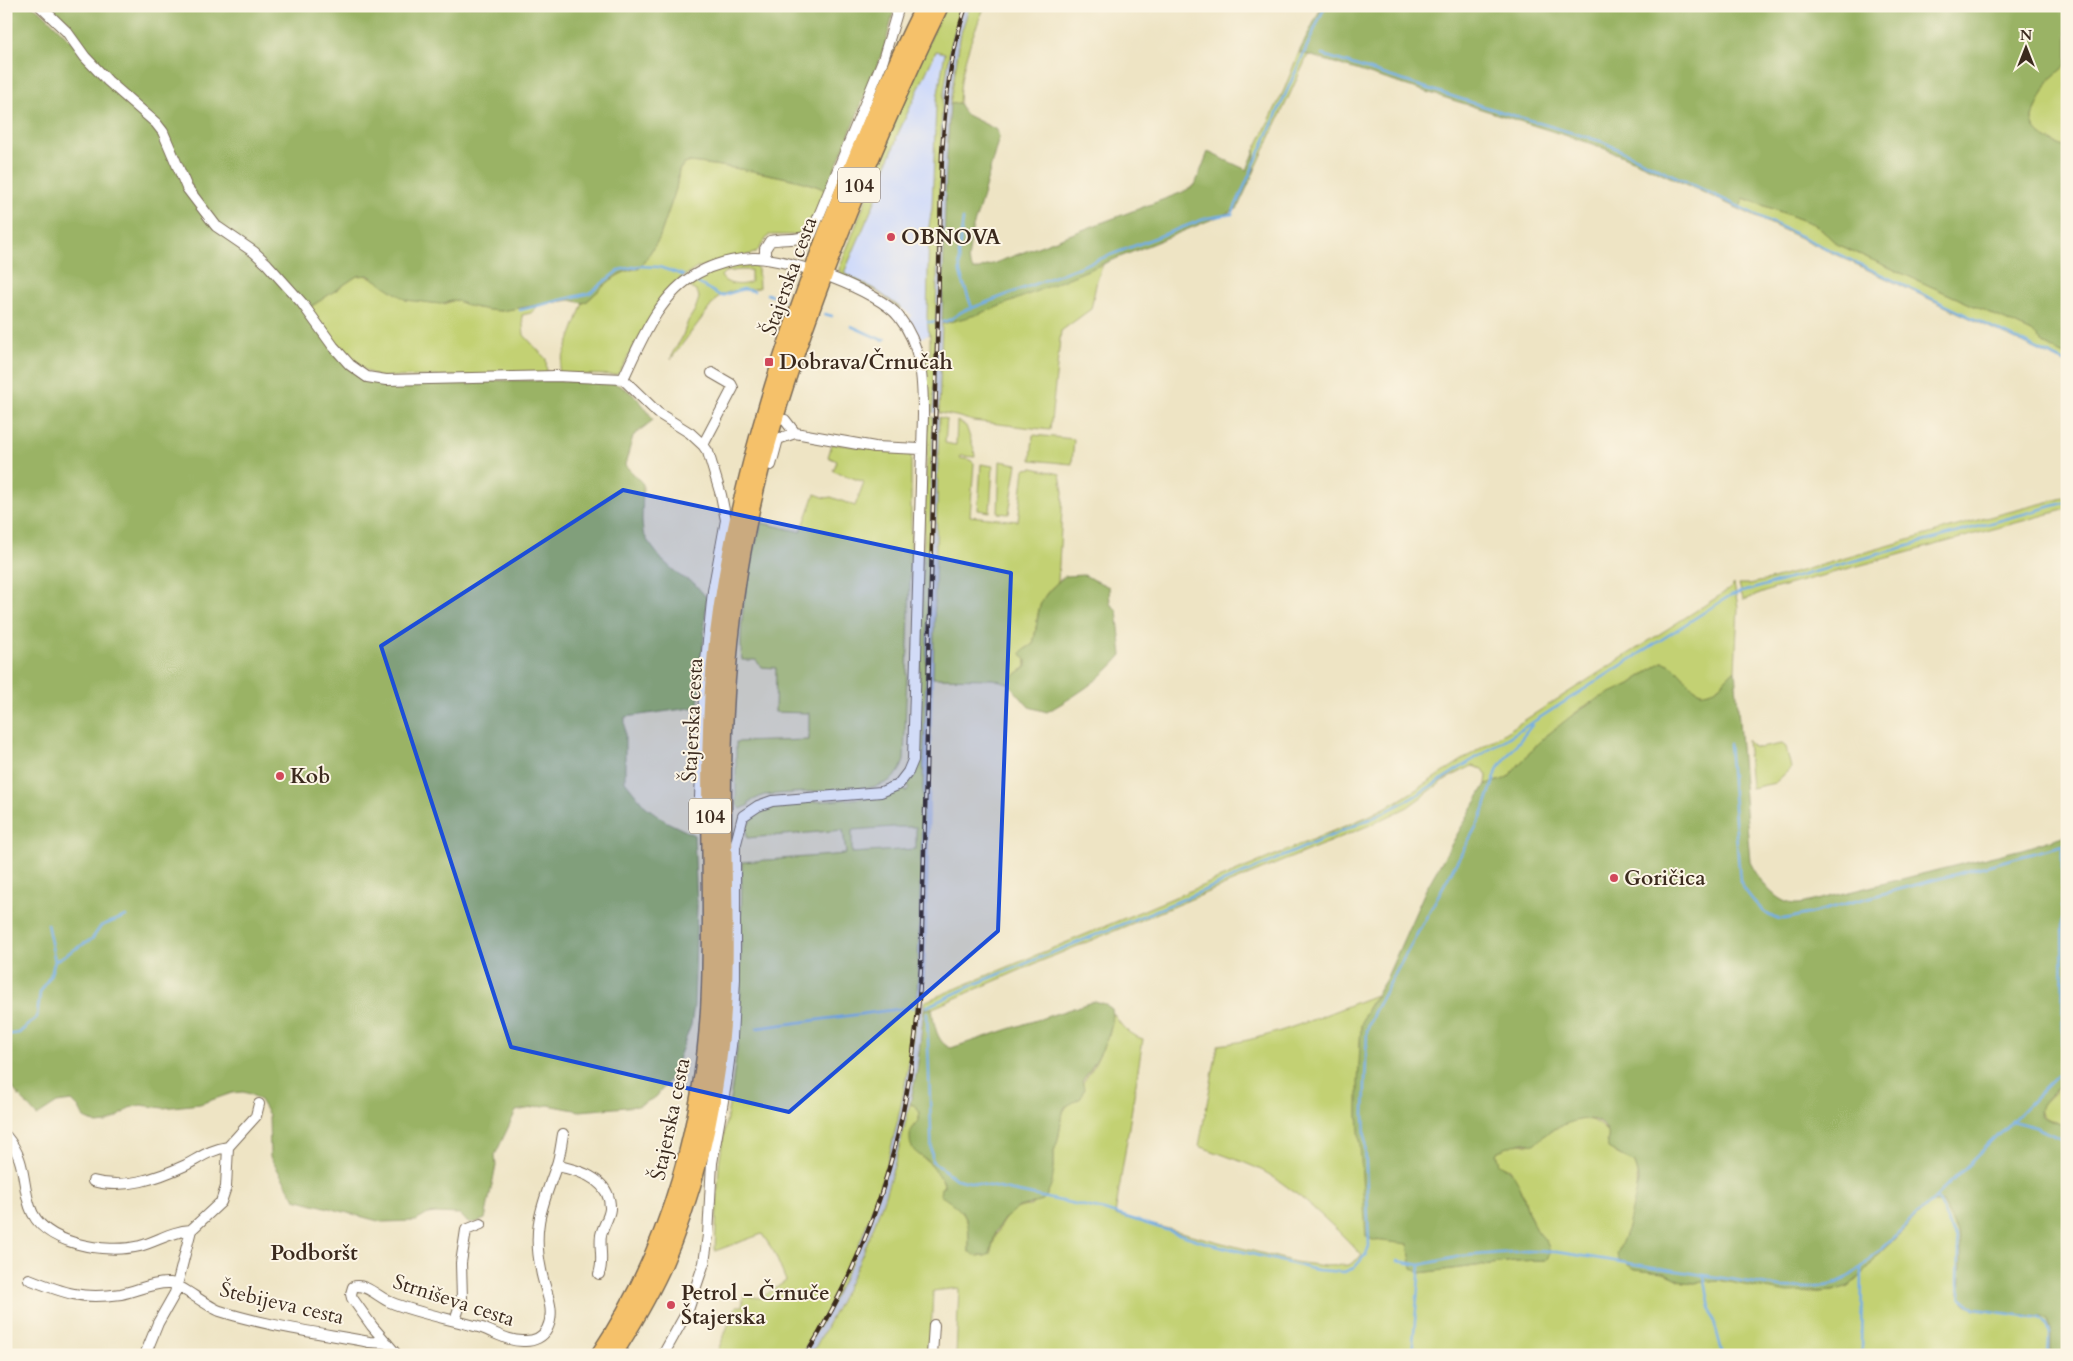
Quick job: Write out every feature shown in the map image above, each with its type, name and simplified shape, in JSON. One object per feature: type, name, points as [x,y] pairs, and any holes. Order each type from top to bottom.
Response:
[{"type":"main road","name":"104","points":[[891,93],[924,6]]},
{"type":"main road","name":"104","points":[[891,93],[940,6]]},
{"type":"main road","name":"Štajerska cesta","points":[[599,1355],[643,1278],[657,1246],[679,1181],[699,1101],[706,1049],[710,989],[711,718],[721,616],[733,536],[756,440],[818,274],[864,172],[891,93]]},
{"type":"main road","name":"Štajerska cesta","points":[[614,1355],[661,1269],[685,1205],[709,1117],[721,1037],[724,990],[723,743],[729,648],[735,596],[740,561],[763,461],[818,274]]},
{"type":"street","points":[[40,6],[67,32],[85,57],[108,82],[156,123],[163,132],[187,188],[216,226],[254,252],[302,303],[333,346],[350,365],[367,377],[386,380],[556,376],[623,380],[658,413],[690,433],[703,445],[708,452],[721,495],[726,520],[713,591],[705,671],[700,798]]},
{"type":"street","points":[[765,259],[765,249],[770,241],[779,239],[800,240],[811,235],[883,60],[899,6]]},
{"type":"street","points":[[623,380],[644,334],[663,304],[678,287],[699,272],[719,264],[742,259],[765,259],[818,274],[865,292],[882,302],[899,316],[914,343],[919,356],[923,380],[912,760],[908,772],[898,785],[881,792],[772,801],[758,806],[743,816],[734,846],[735,979],[732,1038],[712,1163],[705,1253],[688,1310],[663,1355]]},
{"type":"street","points":[[703,445],[733,388],[731,384],[712,373]]},
{"type":"street","points":[[771,465],[785,420],[795,433]]},
{"type":"street","points":[[778,439],[795,433],[875,447],[920,449]]},
{"type":"street","points":[[93,1180],[104,1184],[116,1184],[152,1179],[188,1164],[217,1148],[228,1146],[256,1116],[259,1104]]},
{"type":"street","name":"Strniševa cesta","points":[[397,1355],[352,1298],[353,1287],[357,1285],[362,1286],[396,1305],[455,1320],[507,1339],[524,1341],[537,1339],[546,1331],[551,1319],[550,1306],[539,1263],[538,1231],[542,1204],[557,1166],[563,1134]]},
{"type":"street","points":[[6,1136],[22,1163],[26,1192],[34,1217],[39,1224],[64,1239],[86,1246],[127,1248],[142,1245],[178,1231],[191,1230]]},
{"type":"street","points":[[144,1355],[158,1323],[175,1293],[191,1230],[221,1202],[226,1187],[228,1146]]},
{"type":"street","points":[[557,1166],[576,1169],[591,1176],[602,1185],[607,1194],[610,1209],[601,1235],[602,1264],[600,1274]]},
{"type":"street","points":[[455,1320],[462,1298],[461,1262],[466,1230],[481,1224]]},
{"type":"street","points":[[29,1279],[78,1297],[120,1294],[159,1284],[173,1284],[177,1286]]},
{"type":"street","name":"Štebijeva cesta","points":[[177,1286],[197,1300],[218,1310],[247,1318],[369,1342],[387,1343]]},
{"type":"street","points":[[932,1355],[934,1325]]},
{"type":"highlighted area","points":[[623,490],[1011,573],[998,931],[789,1112],[511,1047],[381,646]]},
{"type":"shaded area","points":[[961,6],[970,6],[961,33],[950,104],[946,173],[939,413],[933,413],[939,154],[942,108],[950,49]]},
{"type":"shaded area","points":[[937,51],[945,53],[936,105],[933,192],[929,226],[927,317],[929,335],[918,339],[908,322],[911,315],[875,289],[844,273],[876,199],[895,138]]},
{"type":"shaded area","points":[[933,417],[939,417],[927,931],[922,1029],[917,1071],[896,1161],[873,1228],[852,1277],[811,1355],[801,1355],[817,1331],[852,1264],[877,1197],[886,1169],[917,1004]]},
{"type":"green space","points":[[6,6],[33,6],[43,13],[159,130],[203,215],[256,257],[364,380],[607,381],[622,387],[634,396],[653,420],[633,436],[625,465],[643,484],[643,532],[662,560],[680,576],[694,583],[707,598],[698,707],[625,717],[625,781],[645,806],[667,822],[694,835],[697,906],[694,1005],[691,1025],[671,1078],[656,1097],[638,1106],[580,1111],[548,1105],[516,1111],[495,1155],[496,1165],[485,1219],[478,1222],[468,1223],[460,1214],[436,1213],[428,1214],[416,1221],[382,1222],[295,1199],[270,1157],[269,1115],[260,1100],[250,1094],[243,1092],[232,1093],[200,1104],[163,1108],[141,1105],[129,1108],[118,1117],[106,1123],[97,1124],[84,1118],[79,1108],[72,1101],[57,1103],[37,1116],[6,1081]]},
{"type":"green space","points":[[45,6],[895,6],[885,46],[826,191],[817,186],[783,177],[689,162],[679,170],[676,189],[659,239],[640,268],[623,272],[616,276],[583,303],[570,300],[501,311],[469,306],[455,300],[440,304],[406,300],[368,275],[357,276],[309,308],[220,226],[197,198],[165,131],[120,91]]},
{"type":"green space","points":[[945,6],[961,6],[950,49],[942,108],[933,413],[926,408],[922,357],[930,356],[930,334],[927,317],[929,226],[932,208],[936,105],[945,53],[936,51],[896,138],[876,199],[844,273],[874,289],[901,308],[878,292],[841,275],[839,269],[874,179],[872,178],[874,163]]},
{"type":"green space","points":[[970,6],[985,6],[967,53],[959,103],[950,104],[961,33]]},
{"type":"green space","points":[[1322,6],[2067,6],[2067,64],[2049,80],[2032,117],[2035,128],[2039,133],[2067,148],[2067,356],[2048,346],[2032,332],[1837,244],[1816,225],[1744,198],[1739,209],[1642,164],[1593,144],[1299,52]]},
{"type":"green space","points":[[1299,52],[1308,55],[1254,172],[1255,150],[1284,90]]},
{"type":"green space","points":[[2067,64],[2067,148],[2039,133],[2035,128],[2032,117],[2049,80]]},
{"type":"green space","points":[[959,103],[965,114],[997,130],[999,137],[972,230],[968,260],[973,270],[1183,192],[1195,185],[1208,152],[1247,170],[1255,150],[1254,172],[1237,209],[1003,305],[976,315],[942,324],[950,104]]},
{"type":"green space","points":[[689,162],[783,177],[817,186],[826,191],[807,232],[795,235],[769,235],[755,253],[697,268],[680,279],[655,309],[619,373],[615,375],[558,374],[583,303],[616,276],[640,268],[659,239],[676,189],[679,171],[683,165]]},
{"type":"green space","points":[[1743,198],[1816,225],[1837,244],[2032,332],[2048,346],[2067,356],[2067,364],[1739,209]]},
{"type":"green space","points":[[1104,262],[1097,280],[1091,309],[1061,331],[1050,430],[973,421],[939,413],[942,324],[1004,304]]},
{"type":"green space","points":[[741,264],[753,264],[758,269],[759,288],[732,291],[717,298],[671,359],[699,298],[698,293],[687,285],[709,273]],"holes":[[[751,270],[751,282],[744,284],[727,282],[721,276],[725,272]]]},
{"type":"green space","points":[[364,275],[377,280],[406,300],[444,304],[455,300],[477,308],[501,311],[540,304],[531,313],[522,315],[524,335],[546,359],[547,375],[378,377],[352,363],[309,308],[357,276]]},
{"type":"green space","points":[[928,417],[933,417],[917,1004],[901,1106],[882,1181],[870,1217],[839,1288],[801,1355],[716,1355],[736,1306],[742,1306],[744,1296],[761,1298],[786,1281],[774,1252],[762,1234],[715,1251],[719,1163],[740,1026],[742,862],[846,854],[843,830],[747,838],[746,827],[761,809],[770,805],[879,797],[889,795],[901,788],[906,792],[909,788],[906,784],[915,769]],"holes":[[[916,827],[916,849],[852,853],[852,830]]]},
{"type":"green space","points":[[939,417],[947,419],[945,443],[956,445],[957,421],[966,426],[974,449],[975,457],[961,456],[960,458],[974,463],[970,516],[1018,521],[1024,469],[1033,468],[1060,474],[1063,492],[1058,582],[1041,603],[1033,644],[1025,649],[1026,667],[1008,683],[993,679],[933,678]]},
{"type":"green space","points":[[1033,435],[1074,439],[1072,464],[1031,460]]},
{"type":"green space","points":[[832,444],[911,452],[911,553],[904,760],[893,778],[873,787],[764,795],[749,802],[749,805],[741,809],[736,802],[736,742],[809,740],[809,713],[775,712],[776,668],[761,667],[756,660],[742,660],[741,629],[753,554],[762,523],[801,532],[815,494],[826,498],[831,497],[855,506],[864,482],[833,471],[837,461],[828,457]]},
{"type":"green space","points":[[1000,461],[1017,464],[1009,514],[998,513]]},
{"type":"green space","points":[[981,464],[993,466],[990,512],[978,510]]},
{"type":"green space","points":[[2067,497],[2067,509],[1773,589],[1743,599],[1739,584],[1769,580],[1978,520]]},
{"type":"green space","points":[[1084,575],[1109,587],[1110,604],[1117,610],[1122,655],[1087,687],[1047,712],[1029,707],[1008,683],[1026,667],[1026,660],[1021,654],[1022,651],[1033,644],[1040,606],[1047,593],[1065,576]]},
{"type":"green space","points":[[1734,584],[1738,607],[1735,670],[1715,689],[1707,693],[1700,692],[1670,664],[1662,662],[1630,684],[1583,707],[1541,740],[1508,777],[1502,780],[1486,784],[1487,775],[1483,769],[1472,766],[1446,779],[1408,807],[1375,823],[1034,964],[933,1008],[924,1009],[924,1002],[1369,816],[1398,801],[1730,589]]},
{"type":"green space","points":[[1662,662],[1670,664],[1694,688],[1700,692],[1707,693],[1720,685],[1735,670],[1750,862],[1763,883],[1775,895],[1789,903],[1797,904],[1813,901],[2022,849],[2067,835],[2067,1080],[2048,1096],[2040,1112],[2048,1120],[2060,1124],[2067,1118],[2067,1355],[2051,1355],[2051,1333],[2047,1320],[2042,1317],[1975,1310],[1965,1303],[1959,1293],[1961,1255],[1958,1236],[1955,1226],[1941,1202],[1932,1202],[1881,1252],[1861,1276],[1849,1286],[1833,1291],[1788,1293],[1717,1280],[1694,1283],[1684,1282],[1663,1272],[1635,1269],[1618,1259],[1617,1254],[1628,1227],[1639,1181],[1634,1163],[1608,1148],[1608,1133],[1603,1125],[1589,1119],[1572,1122],[1555,1129],[1534,1145],[1522,1142],[1498,1151],[1496,1154],[1499,1164],[1506,1167],[1515,1177],[1530,1216],[1537,1230],[1547,1243],[1549,1253],[1546,1260],[1515,1261],[1420,1273],[1412,1268],[1408,1244],[1373,1240],[1366,1237],[1358,1116],[1361,1026],[1364,1015],[1386,979],[1426,889],[1486,784],[1508,777],[1541,740],[1570,717],[1597,699],[1630,684]]},
{"type":"green space","points":[[1747,740],[1753,747],[1760,748],[1782,744],[1786,747],[1791,768],[1775,783],[1751,788]]},
{"type":"green space","points":[[1376,995],[1368,1008],[1361,1026],[1358,1116],[1363,1166],[1405,1243],[1408,1244],[1411,1261],[1420,1273],[1515,1261],[1546,1260],[1548,1257],[1543,1238],[1538,1233],[1528,1212],[1522,1191],[1510,1169],[1499,1164],[1496,1154],[1498,1151],[1520,1143],[1528,1145],[1570,1122],[1591,1120],[1600,1125],[1609,1134],[1607,1142],[1614,1152],[1634,1163],[1637,1181],[1636,1200],[1619,1250],[1618,1259],[1636,1269],[1663,1272],[1684,1282],[1694,1283],[1717,1280],[1810,1293],[1833,1291],[1856,1281],[1881,1252],[1932,1202],[1941,1202],[1955,1227],[1958,1237],[1961,1255],[1959,1293],[1965,1303],[1975,1309],[2042,1317],[2047,1320],[2051,1333],[2051,1355],[956,1355],[959,1288],[933,1291],[930,1355],[811,1355],[844,1293],[873,1228],[894,1167],[910,1104],[916,1106],[920,1113],[918,1123],[913,1126],[924,1159],[940,1175],[944,1186],[941,1188],[962,1212],[969,1224],[969,1252],[979,1256],[990,1254],[998,1230],[1003,1222],[1014,1211],[1022,1207],[1031,1206],[1054,1168],[1054,1151],[1063,1112],[1094,1066],[1110,1032],[1113,1013],[1125,1029],[1143,1039],[1115,1215],[1295,1262],[1324,1266],[1349,1265],[1362,1256],[1306,1202],[1263,1171],[1199,1146],[1218,1045],[1279,1032]]},
{"type":"green space","points":[[1095,1001],[1105,1004],[1112,1009],[1111,1027],[1098,1057],[1082,1081],[1084,1088],[1081,1098],[1065,1107],[1063,1112],[1054,1151],[1052,1183],[1046,1197],[1040,1202],[1019,1207],[1003,1220],[996,1231],[990,1254],[982,1256],[971,1253],[969,1252],[969,1232],[966,1218],[957,1208],[940,1195],[941,1188],[944,1186],[943,1180],[931,1164],[914,1150],[910,1142],[910,1134],[920,1113],[916,1106],[910,1104],[917,1071],[924,1009],[932,1008],[939,1037],[942,1042],[951,1048]]},
{"type":"green space","points":[[2067,1080],[2067,1118],[2060,1124],[2043,1116],[2041,1105]]},
{"type":"waterway","points":[[943,322],[967,309],[1207,218],[1232,214],[1325,6]]},
{"type":"waterway","points":[[1323,55],[1603,142],[2067,363]]},
{"type":"waterway","points":[[963,219],[959,253],[960,273],[972,308]]},
{"type":"waterway","points":[[520,310],[590,293],[619,270],[639,266],[659,267],[683,275]]},
{"type":"waterway","points":[[696,282],[721,296],[743,289],[754,291]]},
{"type":"waterway","points":[[767,294],[784,300]]},
{"type":"waterway","points":[[825,314],[832,316]]},
{"type":"waterway","points":[[928,322],[934,322]]},
{"type":"waterway","points":[[851,326],[882,340],[885,339]]},
{"type":"waterway","points":[[926,1007],[973,985],[1179,901],[1377,816],[1412,798],[1731,595],[2067,502]]},
{"type":"waterway","points":[[927,1012],[932,1161],[956,1179],[1104,1210],[1207,1243],[1317,1270],[1344,1272],[1354,1268],[1366,1254],[1369,1246],[1364,1113],[1367,1030],[1374,1012],[1481,818],[1498,768],[1532,725]]},
{"type":"waterway","points":[[1729,744],[1740,881],[1757,905],[1775,918],[1784,919],[1808,914],[2067,844]]},
{"type":"waterway","points":[[2062,846],[2063,1070]]},
{"type":"waterway","points":[[6,1035],[19,1033],[37,1017],[40,993],[50,976],[55,961],[92,939],[101,926],[126,916]]},
{"type":"waterway","points":[[47,924],[55,961]]},
{"type":"waterway","points":[[757,1028],[914,1007]]},
{"type":"waterway","points":[[1398,1261],[1420,1265],[1462,1256],[1526,1251],[1557,1252],[1780,1287],[1811,1288],[1832,1285],[1847,1278],[1862,1267],[1936,1197],[2067,1066]]},
{"type":"waterway","points":[[2012,1121],[2035,1127],[2067,1141]]},
{"type":"waterway","points":[[1936,1197],[1956,1238],[1959,1251],[1958,1283],[1961,1297],[1975,1309],[2040,1318],[2048,1330],[2048,1355]]},
{"type":"waterway","points":[[1412,1355],[1420,1265]]},
{"type":"waterway","points":[[1861,1355],[1862,1267]]},
{"type":"waterway","points":[[1704,1276],[1723,1355]]},
{"type":"railway","points":[[806,1355],[855,1263],[874,1216],[889,1168],[911,1070],[921,967],[942,154],[949,79],[960,24],[966,6]]},
{"type":"place","name":"OBNOVA","points":[[891,237]]},
{"type":"place","name":"Dobrava/Črnučah","points":[[769,362]]},
{"type":"place","name":"Kob","points":[[280,776]]},
{"type":"place","name":"Goričica","points":[[1614,878]]},
{"type":"place","name":"Petrol - Črnuče Štajerska","points":[[671,1305]]},
{"type":"district","name":"Podboršt","points":[[314,1252]]}]
